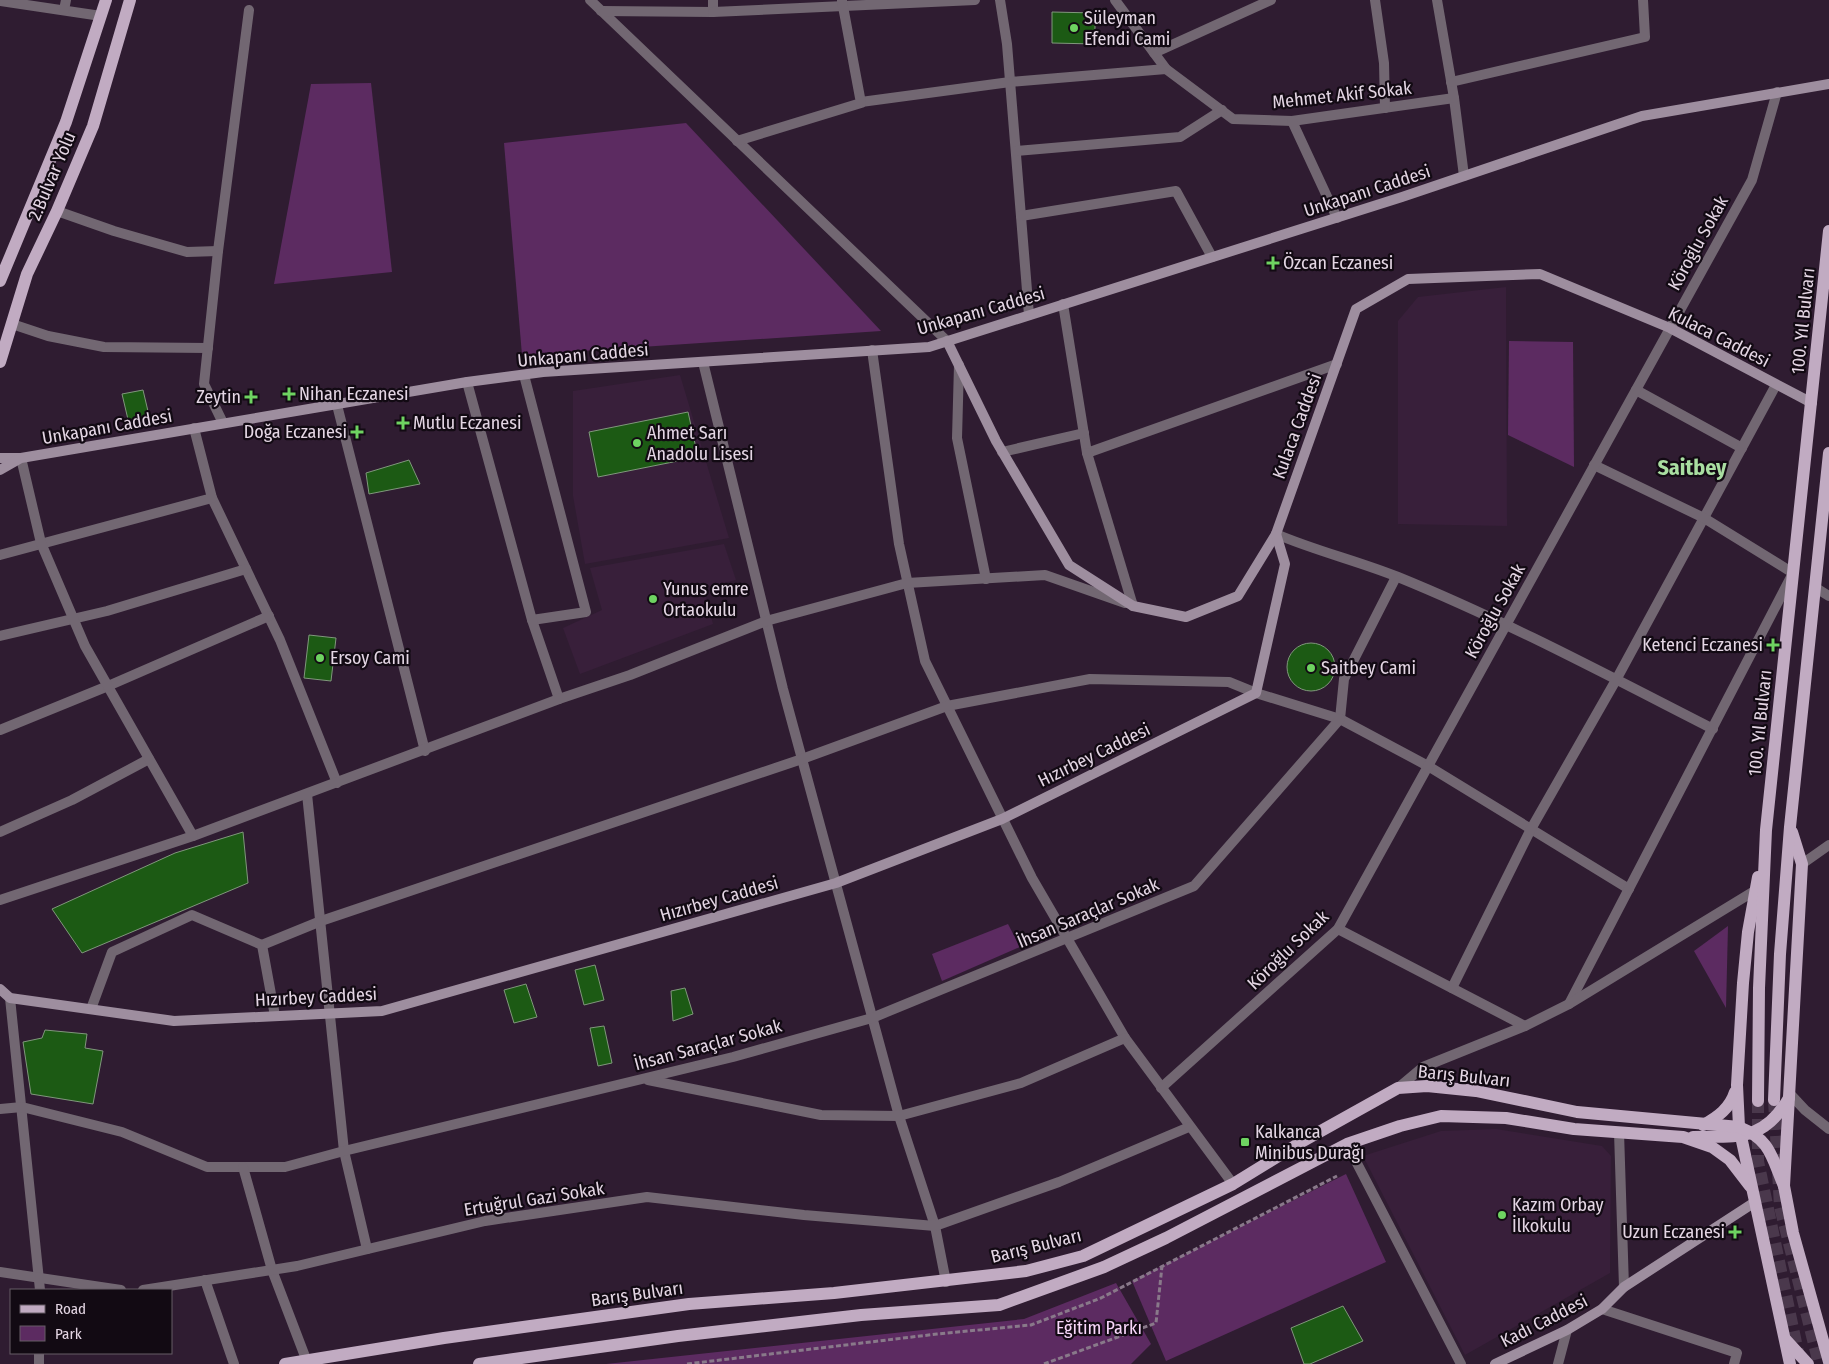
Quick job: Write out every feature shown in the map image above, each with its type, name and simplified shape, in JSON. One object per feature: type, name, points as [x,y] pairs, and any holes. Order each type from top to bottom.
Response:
[{"type":"main road","name":"2.Bulvar Yolu","points":[[0,281],[66,122],[106,0]]},
{"type":"main road","name":"2.Bulvar Yolu","points":[[0,362],[27,274],[57,211],[93,126],[130,0]]},
{"type":"main road","name":"Unkapanı Caddesi","points":[[0,470],[21,458],[467,382],[703,362],[929,347],[1337,218],[1642,116],[1829,84]]},
{"type":"main road","name":"100. Yıl Bulvarı","points":[[1758,1101],[1759,988],[1766,830],[1829,231]]},
{"type":"main road","name":"Kulaca Caddesi","points":[[947,341],[1002,452],[1069,565],[1133,606],[1186,617],[1238,596],[1276,534],[1356,309],[1408,280],[1540,274],[1670,328],[1812,403]]},
{"type":"main road","points":[[1774,1100],[1780,954],[1790,827],[1829,452]]},
{"type":"main road","points":[[0,458],[21,458]]},
{"type":"main road","points":[[1256,693],[1285,564],[1276,534]]},
{"type":"main road","name":"Hızırbey Caddesi","points":[[10,998],[174,1021],[382,1012],[836,883],[1002,819],[1256,693]]},
{"type":"main road","points":[[1784,1186],[1791,1095],[1802,864],[1790,827]]},
{"type":"main road","points":[[1766,830],[1748,932],[1737,1085],[1740,1132],[1750,1186],[1790,1364]]},
{"type":"main road","points":[[0,989],[10,998]]},
{"type":"main road","points":[[1703,1125],[1732,1103],[1737,1085]]},
{"type":"main road","name":"Barış Bulvarı","points":[[285,1364],[688,1304],[946,1282],[1026,1271],[1083,1256],[1233,1184],[1303,1141],[1398,1088],[1427,1086],[1476,1092],[1577,1112],[1635,1116],[1754,1133]]},
{"type":"main road","points":[[1791,1095],[1779,1115],[1754,1133],[1764,1141],[1784,1186],[1793,1233],[1825,1342],[1829,1362]]},
{"type":"main road","points":[[479,1364],[851,1316],[999,1305],[1112,1263],[1166,1238],[1347,1144],[1400,1126],[1441,1116],[1506,1118],[1619,1132],[1683,1137],[1740,1132]]},
{"type":"main road","points":[[1683,1137],[1712,1147],[1730,1160],[1750,1186]]},
{"type":"main road","name":"Kadı Caddesi","points":[[1495,1364],[1566,1330],[1602,1309],[1624,1287],[1755,1202]]},
{"type":"main road","points":[[1784,1338],[1808,1364]]},
{"type":"street","points":[[590,0],[947,341]]},
{"type":"street","points":[[713,0],[713,12]]},
{"type":"street","points":[[601,11],[713,12],[843,3],[975,0]]},
{"type":"street","points":[[1000,0],[1010,82],[1029,315]]},
{"type":"street","name":"Mehmet Akif Sokak","points":[[1116,0],[1166,69],[1233,119],[1292,121],[1454,98]]},
{"type":"street","points":[[1154,53],[1271,0]]},
{"type":"street","points":[[1375,0],[1384,63],[1385,108]]},
{"type":"street","points":[[1437,0],[1454,98],[1464,176]]},
{"type":"street","points":[[1451,82],[1645,37],[1643,0]]},
{"type":"street","points":[[0,1],[65,5],[101,16]]},
{"type":"street","points":[[843,3],[861,102]]},
{"type":"street","points":[[223,423],[204,384],[218,251],[249,10]]},
{"type":"street","points":[[737,141],[861,102],[1010,82],[1166,69]]},
{"type":"street","name":"Köroğlu Sokak","points":[[1161,1088],[1338,929],[1752,180],[1777,92]]},
{"type":"street","points":[[1016,151],[1180,136],[1222,110]]},
{"type":"street","points":[[1292,121],[1337,218]]},
{"type":"street","points":[[1022,216],[1176,191],[1212,257]]},
{"type":"street","points":[[57,211],[114,231],[187,252],[218,251]]},
{"type":"street","points":[[1063,304],[1088,453],[1133,606]]},
{"type":"street","points":[[12,324],[48,336],[104,347],[208,348]]},
{"type":"street","points":[[872,350],[899,544],[925,661],[1032,878],[1125,1038],[1188,1127],[1233,1184]]},
{"type":"street","points":[[703,362],[766,621],[802,759],[899,1116],[935,1226],[946,1282]]},
{"type":"street","points":[[1088,453],[1337,364]]},
{"type":"street","points":[[958,365],[957,438],[986,579]]},
{"type":"street","points":[[524,376],[586,612],[532,620]]},
{"type":"street","points":[[467,382],[532,620],[559,699]]},
{"type":"street","points":[[1452,988],[1531,829],[1616,680],[1776,385]]},
{"type":"street","points":[[1636,390],[1742,448]]},
{"type":"street","points":[[337,405],[425,751]]},
{"type":"street","points":[[194,428],[212,498],[269,616],[336,783]]},
{"type":"street","points":[[1002,452],[1084,433]]},
{"type":"street","points":[[21,458],[41,543],[85,646],[193,836]]},
{"type":"street","points":[[1570,1004],[1793,573],[1704,518],[1594,465]]},
{"type":"street","points":[[0,555],[212,498]]},
{"type":"street","points":[[1276,534],[1308,548],[1396,577],[1506,624],[1713,728]]},
{"type":"street","points":[[0,636],[74,617],[107,611],[246,568]]},
{"type":"street","points":[[0,900],[193,836],[425,751],[559,699],[630,675],[766,621],[908,583],[1044,575],[1133,606]]},
{"type":"street","points":[[1340,719],[1344,678],[1396,577]]},
{"type":"street","points":[[1816,588],[1829,596]]},
{"type":"street","points":[[0,730],[108,686],[269,616]]},
{"type":"street","points":[[91,1009],[112,952],[192,915],[262,945],[321,921],[802,759],[947,706],[1090,679],[1229,682],[1256,693],[1340,719],[1428,766],[1630,889]]},
{"type":"street","name":"İhsan Saraçlar Sokak","points":[[0,1109],[22,1107],[122,1132],[207,1167],[285,1167],[733,1057],[872,1018],[1068,940],[1194,886],[1340,719]]},
{"type":"street","points":[[0,832],[72,800],[149,759]]},
{"type":"street","points":[[307,794],[344,1151],[367,1249]]},
{"type":"street","points":[[1802,864],[1829,845]]},
{"type":"street","points":[[1398,1088],[1423,1067],[1526,1026],[1570,1004],[1756,890]]},
{"type":"street","points":[[1338,929],[1526,1026]]},
{"type":"street","points":[[262,945],[275,1016]]},
{"type":"street","points":[[10,998],[40,1289]]},
{"type":"street","points":[[644,1079],[821,1116],[899,1116],[1020,1083],[1125,1038]]},
{"type":"street","points":[[1791,1095],[1805,1110],[1829,1129]]},
{"type":"street","points":[[935,1226],[1059,1182],[1188,1127]]},
{"type":"street","points":[[1619,1132],[1624,1287]]},
{"type":"street","points":[[1347,1144],[1461,1364]]},
{"type":"street","points":[[243,1167],[272,1270],[306,1360]]},
{"type":"street","name":"Ertuğrul Gazi Sokak","points":[[150,1289],[272,1270],[485,1221],[647,1198],[804,1215],[935,1226]]},
{"type":"street","points":[[0,1272],[115,1289]]},
{"type":"street","points":[[205,1280],[234,1364]]},
{"type":"street","points":[[1602,1309],[1737,1353],[1734,1364]]},
{"type":"street","points":[[1558,1364],[1566,1330]]},
{"type":"path","points":[[1044,1364],[1156,1323],[1162,1265]]},
{"type":"shaded area","points":[[1506,287],[1507,526],[1398,524],[1398,321],[1418,297]]},
{"type":"shaded area","name":"Ahmet Sarı Anadolu Lisesi","points":[[680,375],[729,538],[585,564],[573,496],[573,391]]},
{"type":"shaded area","name":"Yunus emre Ortaokulu","points":[[724,544],[736,580],[704,588],[713,624],[580,674],[563,628],[602,610],[590,568]]},
{"type":"shaded area","name":"Kazım Orbay İlkokulu","points":[[1496,1129],[1602,1146],[1611,1156],[1610,1273],[1465,1355],[1363,1156],[1441,1131]]},
{"type":"green space","points":[[371,83],[392,272],[274,284],[311,84]]},
{"type":"green space","points":[[686,123],[881,331],[522,355],[504,143]]},
{"type":"green space","points":[[1509,341],[1573,342],[1574,467],[1508,435]]},
{"type":"green space","points":[[1008,924],[1020,947],[942,981],[932,954]]},
{"type":"green space","points":[[1728,926],[1726,1008],[1694,951]]},
{"type":"green space","points":[[1346,1174],[1386,1262],[1166,1361],[1132,1281]]},
{"type":"green space","name":"Eğitim Parkı","points":[[1116,1283],[1151,1344],[1131,1364],[606,1364],[1024,1319]]},
{"type":"building","name":"Süleyman Efendi Cami","points":[[1052,12],[1095,13],[1095,44],[1052,43]]},
{"type":"building","points":[[143,390],[151,424],[130,428],[122,394]]},
{"type":"building","points":[[688,412],[698,457],[598,477],[589,432]]},
{"type":"building","points":[[409,460],[420,484],[369,494],[366,473]]},
{"type":"building","name":"Ersoy Cami","points":[[309,635],[336,638],[331,681],[304,678]]},
{"type":"building","name":"Saitbey Cami","points":[[1306,643],[1316,643],[1328,650],[1335,662],[1335,672],[1328,684],[1316,691],[1306,691],[1298,687],[1291,680],[1287,672],[1287,662],[1291,654],[1298,647]]},
{"type":"building","points":[[243,832],[248,883],[82,953],[52,909],[175,853]]},
{"type":"building","points":[[595,965],[604,1000],[584,1005],[575,970]]},
{"type":"building","points":[[526,984],[537,1017],[514,1023],[504,990]]},
{"type":"building","points":[[685,988],[693,1014],[673,1021],[671,991]]},
{"type":"building","points":[[604,1026],[612,1063],[598,1066],[590,1028]]},
{"type":"building","points":[[45,1030],[87,1034],[85,1048],[103,1051],[93,1104],[31,1094],[23,1042],[42,1038]]},
{"type":"building","points":[[1343,1306],[1363,1341],[1310,1364],[1304,1364],[1291,1328]]},
{"type":"tunnel","points":[[1774,1100],[1780,1207],[1819,1364]]},
{"type":"tunnel","points":[[1758,1101],[1758,1161],[1799,1357]]},
{"type":"place","name":"Süleyman Efendi Cami","points":[[1074,28]]},
{"type":"place","name":"Özcan Eczanesi","points":[[1273,263]]},
{"type":"place","name":"Nihan Eczanesi","points":[[289,394]]},
{"type":"place","name":"Zeytin","points":[[251,397]]},
{"type":"place","name":"Mutlu Eczanesi","points":[[403,423]]},
{"type":"place","name":"Doğa Eczanesi","points":[[357,432]]},
{"type":"place","name":"Ahmet Sarı Anadolu Lisesi","points":[[637,443]]},
{"type":"place","name":"Yunus emre Ortaokulu","points":[[653,599]]},
{"type":"place","name":"Ketenci Eczanesi","points":[[1773,645]]},
{"type":"place","name":"Ersoy Cami","points":[[320,658]]},
{"type":"place","name":"Saitbey Cami","points":[[1311,668]]},
{"type":"place","name":"Kalkanca Minibus Durağı","points":[[1245,1142]]},
{"type":"place","name":"Kazım Orbay İlkokulu","points":[[1502,1215]]},
{"type":"place","name":"Uzun Eczanesi","points":[[1735,1232]]},
{"type":"district","name":"Saitbey","points":[[1692,467]]}]
